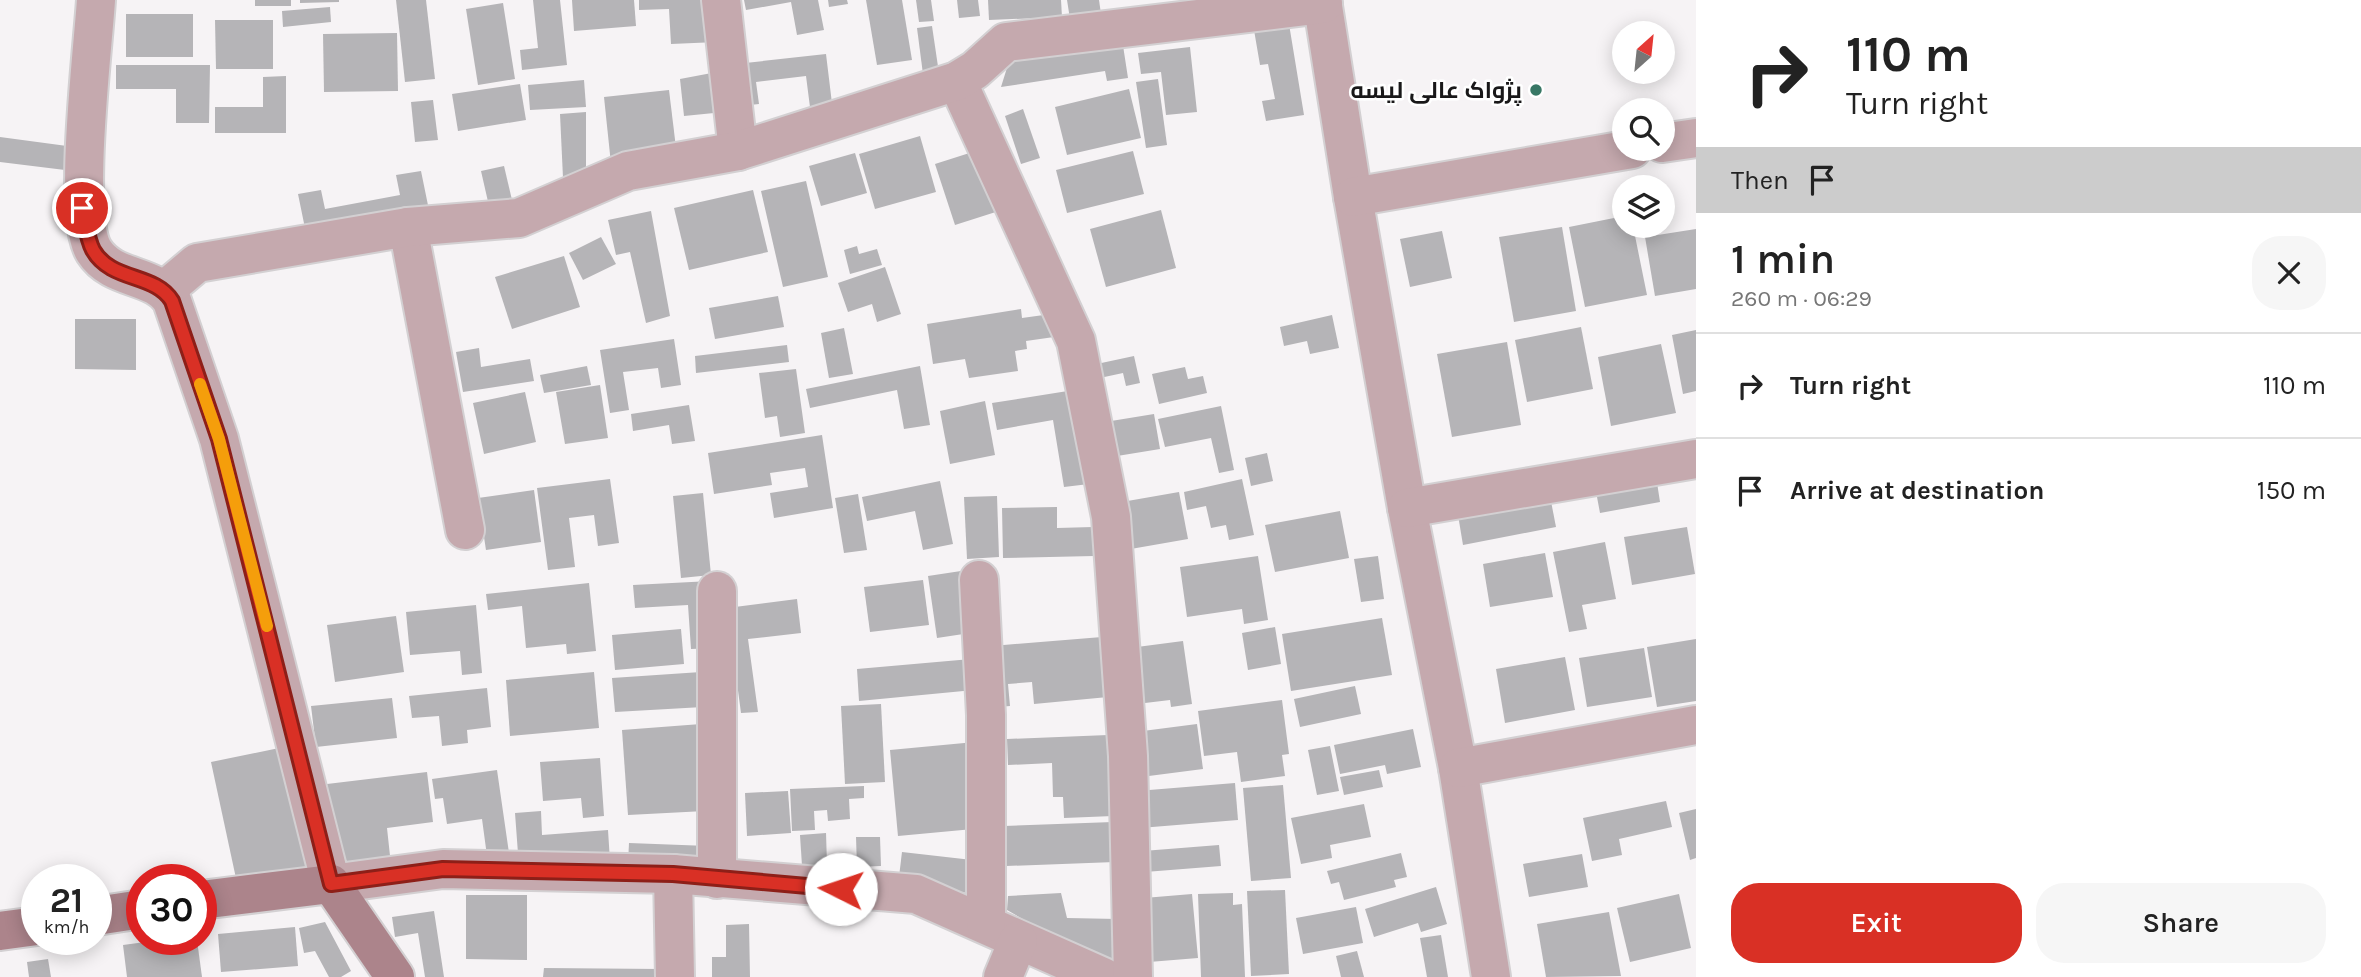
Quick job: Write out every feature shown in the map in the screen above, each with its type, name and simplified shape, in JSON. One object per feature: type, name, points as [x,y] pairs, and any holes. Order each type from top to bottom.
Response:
[{"type":"street","points":[[96,0],[82,208],[93,250],[114,271],[165,290],[172,301],[219,439],[331,884],[396,977]]},
{"type":"street","points":[[721,0],[738,151]]},
{"type":"street","points":[[165,290],[197,263],[408,227],[519,218],[628,171],[738,151],[957,81],[975,70],[1006,42],[1322,2],[1353,197],[1408,508],[1458,768],[1491,977]]},
{"type":"street","points":[[957,81],[1076,341],[1109,503],[1128,756],[1133,977]]},
{"type":"street","points":[[1675,142],[1696,138]]},
{"type":"street","points":[[1353,197],[1612,152]]},
{"type":"street","points":[[408,227],[465,530]]},
{"type":"street","points":[[1408,508],[1696,458]]},
{"type":"street","points":[[979,580],[986,715],[986,923]]},
{"type":"street","points":[[717,591],[717,879]]},
{"type":"street","points":[[1458,768],[1696,725]]},
{"type":"street","points":[[217,898],[443,869],[673,874],[916,894],[986,923],[1018,942],[1103,977]]},
{"type":"street","points":[[673,874],[675,977]]},
{"type":"street","points":[[0,931],[21,928]]},
{"type":"street","points":[[1003,977],[1018,942]]},
{"type":"building","points":[[255,0],[291,0],[291,6],[255,6]]},
{"type":"building","points":[[300,0],[339,0],[339,2],[300,3]]},
{"type":"building","points":[[396,0],[426,0],[435,79],[405,82]]},
{"type":"building","points":[[533,0],[560,0],[567,65],[522,70],[520,50],[538,48]]},
{"type":"building","points":[[572,0],[634,0],[636,26],[574,31]]},
{"type":"building","points":[[639,0],[715,0],[717,42],[671,44],[669,9],[639,10]]},
{"type":"building","points":[[744,0],[818,0],[824,30],[797,35],[791,2],[746,10]]},
{"type":"building","points":[[828,0],[847,0],[848,4],[829,7]]},
{"type":"building","points":[[866,0],[902,0],[912,60],[877,65]]},
{"type":"building","points":[[916,0],[931,0],[934,21],[919,22]]},
{"type":"building","points":[[957,0],[978,0],[980,16],[959,18]]},
{"type":"building","points":[[988,0],[1061,0],[1062,17],[989,20]]},
{"type":"building","points":[[1067,0],[1099,0],[1101,14],[1070,19]]},
{"type":"building","points":[[503,3],[515,79],[478,85],[466,9]]},
{"type":"building","points":[[330,7],[331,22],[283,27],[282,11]]},
{"type":"building","points":[[126,14],[193,14],[193,57],[126,57]]},
{"type":"building","points":[[215,20],[273,20],[273,69],[216,69]]},
{"type":"building","points":[[1289,24],[1304,115],[1266,121],[1262,101],[1275,99],[1268,64],[1260,65],[1254,30]]},
{"type":"building","points":[[932,26],[940,80],[924,82],[917,28]]},
{"type":"building","points":[[397,33],[398,91],[324,92],[323,34]]},
{"type":"building","points":[[1122,39],[1128,78],[1107,81],[1105,71],[1001,87],[1011,55]]},
{"type":"building","points":[[1190,47],[1197,112],[1166,115],[1161,72],[1141,74],[1138,53]]},
{"type":"building","points":[[826,54],[834,120],[811,115],[806,76],[756,82],[759,104],[741,106],[736,64]]},
{"type":"building","points":[[116,65],[210,65],[209,123],[176,123],[176,89],[116,89]]},
{"type":"building","points":[[717,72],[724,112],[684,116],[680,79]]},
{"type":"building","points":[[286,76],[286,133],[215,133],[215,107],[263,107],[263,77]]},
{"type":"building","points":[[1158,79],[1167,145],[1146,148],[1136,82]]},
{"type":"building","points":[[584,80],[586,107],[530,110],[528,85]]},
{"type":"building","points":[[520,84],[526,120],[458,131],[452,94]]},
{"type":"building","points":[[1129,89],[1141,138],[1067,155],[1055,107]]},
{"type":"building","points":[[669,90],[677,156],[611,164],[604,97]]},
{"type":"building","points":[[433,100],[438,140],[415,142],[411,102]]},
{"type":"building","points":[[1023,109],[1040,158],[1021,164],[1005,116]]},
{"type":"building","points":[[586,112],[586,171],[563,178],[560,114]]},
{"type":"building","points":[[920,136],[936,192],[875,209],[859,154]]},
{"type":"building","points":[[0,137],[67,146],[65,170],[0,162]]},
{"type":"building","points":[[982,149],[1002,210],[955,225],[935,164]]},
{"type":"building","points":[[1133,151],[1144,194],[1067,213],[1056,170]]},
{"type":"building","points":[[855,153],[867,193],[821,206],[809,166]]},
{"type":"building","points":[[504,166],[512,200],[489,206],[481,171]]},
{"type":"building","points":[[421,171],[430,215],[307,238],[298,194],[321,190],[325,209],[400,195],[396,175]]},
{"type":"building","points":[[806,181],[828,277],[783,287],[761,191]]},
{"type":"building","points":[[753,190],[768,252],[689,270],[674,208]]},
{"type":"building","points":[[1161,210],[1176,268],[1106,287],[1090,229]]},
{"type":"building","points":[[651,211],[670,316],[646,323],[630,252],[616,255],[608,220]]},
{"type":"building","points":[[1612,218],[1612,238],[1635,238],[1647,295],[1585,307],[1569,227]]},
{"type":"building","points":[[1562,227],[1576,311],[1514,322],[1499,237]]},
{"type":"building","points":[[1696,229],[1696,289],[1655,296],[1645,238],[1675,238],[1675,232]]},
{"type":"building","points":[[1442,231],[1452,278],[1410,287],[1400,239]]},
{"type":"building","points":[[601,237],[616,264],[583,280],[569,253]]},
{"type":"building","points":[[857,246],[859,254],[877,249],[882,265],[850,274],[844,250]]},
{"type":"building","points":[[564,256],[580,307],[512,329],[495,277]]},
{"type":"building","points":[[885,267],[901,314],[877,322],[872,304],[848,312],[838,283]]},
{"type":"building","points":[[778,296],[784,327],[715,339],[709,308]]},
{"type":"building","points":[[1021,309],[1022,318],[1051,314],[1054,337],[1026,341],[1027,349],[1015,351],[1018,371],[969,378],[965,359],[933,364],[927,324]]},
{"type":"building","points":[[1332,315],[1339,348],[1310,354],[1307,341],[1284,346],[1280,327]]},
{"type":"building","points":[[75,319],[136,319],[136,370],[75,369]]},
{"type":"building","points":[[1581,327],[1593,389],[1527,402],[1515,340]]},
{"type":"building","points":[[844,328],[853,374],[829,378],[821,333]]},
{"type":"building","points":[[1696,330],[1696,391],[1683,394],[1672,335]]},
{"type":"building","points":[[674,339],[681,385],[661,388],[658,368],[623,372],[629,410],[610,413],[600,350]]},
{"type":"building","points":[[1507,342],[1521,425],[1452,437],[1437,354]]},
{"type":"building","points":[[1661,344],[1676,413],[1611,426],[1598,357]]},
{"type":"building","points":[[787,345],[789,362],[696,373],[695,356]]},
{"type":"building","points":[[479,348],[481,367],[530,359],[534,381],[463,392],[456,352]]},
{"type":"building","points":[[1134,356],[1140,383],[1126,386],[1123,373],[1095,379],[1092,365]]},
{"type":"building","points":[[587,366],[591,385],[544,393],[540,375]]},
{"type":"building","points":[[920,366],[930,425],[904,429],[897,390],[810,408],[806,389]]},
{"type":"building","points":[[1185,367],[1188,379],[1203,376],[1207,393],[1159,404],[1152,374]]},
{"type":"building","points":[[796,369],[805,433],[780,437],[777,416],[765,418],[759,373]]},
{"type":"building","points":[[600,385],[608,438],[565,444],[556,392]]},
{"type":"building","points":[[1074,390],[1089,484],[1064,487],[1053,420],[997,430],[992,403]]},
{"type":"building","points":[[525,392],[536,442],[484,454],[473,403]]},
{"type":"building","points":[[985,401],[995,455],[950,464],[940,411]]},
{"type":"building","points":[[689,405],[695,441],[672,444],[669,425],[633,431],[631,414]]},
{"type":"building","points":[[1221,406],[1234,470],[1219,473],[1211,438],[1165,447],[1158,419]]},
{"type":"building","points":[[1154,414],[1160,449],[1111,457],[1105,422]]},
{"type":"building","points":[[822,435],[833,508],[774,518],[770,493],[808,487],[805,468],[770,473],[772,485],[714,494],[708,453]]},
{"type":"building","points":[[1267,453],[1273,481],[1251,486],[1245,458]]},
{"type":"building","points":[[1656,476],[1660,502],[1600,513],[1595,486]]},
{"type":"building","points":[[610,479],[619,543],[598,546],[594,515],[569,518],[575,567],[548,570],[537,488]]},
{"type":"building","points":[[1242,479],[1254,535],[1229,540],[1226,525],[1211,528],[1206,506],[1187,510],[1184,492]]},
{"type":"building","points":[[940,481],[953,544],[923,550],[915,511],[867,521],[862,497]]},
{"type":"building","points":[[534,490],[541,542],[486,550],[478,498]]},
{"type":"building","points":[[1549,491],[1556,527],[1463,545],[1457,509]]},
{"type":"building","points":[[1179,492],[1188,539],[1125,550],[1116,503]]},
{"type":"building","points":[[703,493],[711,575],[681,578],[673,496]]},
{"type":"building","points":[[858,494],[867,550],[844,553],[835,498]]},
{"type":"building","points":[[997,496],[999,557],[967,559],[964,497]]},
{"type":"building","points":[[1057,507],[1057,528],[1093,527],[1094,556],[1003,558],[1002,508]]},
{"type":"building","points":[[1340,511],[1349,558],[1275,572],[1265,525]]},
{"type":"building","points":[[1687,527],[1695,574],[1632,585],[1624,537]]},
{"type":"building","points":[[1605,542],[1616,599],[1582,605],[1587,629],[1569,632],[1553,552]]},
{"type":"building","points":[[1545,553],[1553,597],[1490,607],[1483,564]]},
{"type":"building","points":[[1258,556],[1268,620],[1244,624],[1242,609],[1187,617],[1180,567]]},
{"type":"building","points":[[1378,556],[1384,599],[1361,602],[1354,559]]},
{"type":"building","points":[[961,571],[970,633],[937,638],[928,576]]},
{"type":"building","points":[[923,580],[929,625],[870,632],[864,587]]},
{"type":"building","points":[[711,581],[716,648],[691,649],[688,605],[635,608],[633,585]]},
{"type":"building","points":[[589,583],[596,651],[567,654],[566,644],[526,648],[522,606],[488,610],[486,594]]},
{"type":"building","points":[[797,599],[801,633],[748,639],[758,712],[741,713],[727,608]]},
{"type":"building","points":[[476,605],[482,673],[462,675],[460,651],[410,655],[406,612]]},
{"type":"building","points":[[396,616],[404,672],[335,682],[327,625]]},
{"type":"building","points":[[1382,618],[1392,675],[1291,691],[1282,634]]},
{"type":"building","points":[[1275,627],[1281,664],[1248,670],[1242,633]]},
{"type":"building","points":[[681,629],[684,664],[615,670],[612,635]]},
{"type":"building","points":[[1102,637],[1108,697],[1034,704],[1032,682],[1008,684],[1010,706],[998,707],[992,646]]},
{"type":"building","points":[[1696,639],[1696,701],[1657,707],[1647,647]]},
{"type":"building","points":[[1183,641],[1192,704],[1171,707],[1170,700],[1145,703],[1137,647]]},
{"type":"building","points":[[1644,648],[1652,697],[1587,707],[1579,658]]},
{"type":"building","points":[[1565,657],[1575,710],[1505,723],[1496,669]]},
{"type":"building","points":[[971,659],[974,690],[859,701],[857,669]]},
{"type":"building","points":[[594,672],[599,728],[510,736],[506,680]]},
{"type":"building","points":[[701,672],[703,707],[615,712],[612,678]]},
{"type":"building","points":[[1355,686],[1361,714],[1300,727],[1294,699]]},
{"type":"building","points":[[487,688],[491,727],[467,730],[468,743],[442,746],[439,716],[412,718],[409,696]]},
{"type":"building","points":[[392,698],[397,738],[316,747],[311,706]]},
{"type":"building","points":[[1282,700],[1289,754],[1282,755],[1285,776],[1241,782],[1237,752],[1204,756],[1198,711]]},
{"type":"building","points":[[881,704],[885,782],[845,784],[841,706]]},
{"type":"building","points":[[701,724],[705,811],[628,815],[622,730]]},
{"type":"building","points":[[1197,724],[1203,769],[1141,777],[1135,732]]},
{"type":"building","points":[[1413,729],[1421,767],[1387,774],[1385,765],[1340,774],[1334,745]]},
{"type":"building","points":[[1108,735],[1113,816],[1064,818],[1063,797],[1053,797],[1052,763],[1008,765],[1007,739]]},
{"type":"building","points":[[975,742],[984,828],[898,836],[890,750]]},
{"type":"building","points":[[1330,746],[1339,791],[1317,795],[1308,750]]},
{"type":"building","points":[[284,747],[309,869],[237,883],[211,762]]},
{"type":"building","points":[[600,758],[604,816],[583,818],[581,798],[543,801],[540,762]]},
{"type":"building","points":[[497,770],[509,853],[487,856],[482,819],[447,824],[443,798],[435,799],[432,779]]},
{"type":"building","points":[[1379,770],[1383,787],[1344,795],[1340,777]]},
{"type":"building","points":[[427,772],[433,822],[387,828],[391,865],[338,871],[327,784]]},
{"type":"building","points":[[1235,783],[1238,820],[1140,828],[1137,791]]},
{"type":"building","points":[[1283,785],[1291,878],[1251,881],[1243,788]]},
{"type":"building","points":[[864,786],[864,798],[849,799],[850,819],[828,821],[827,810],[814,811],[815,830],[792,831],[790,789]]},
{"type":"building","points":[[788,791],[791,833],[747,836],[745,793]]},
{"type":"building","points":[[1666,801],[1672,827],[1619,839],[1622,855],[1592,861],[1583,818]]},
{"type":"building","points":[[1364,804],[1371,837],[1330,845],[1332,858],[1301,864],[1291,818]]},
{"type":"building","points":[[1696,809],[1696,858],[1690,860],[1679,813]]},
{"type":"building","points":[[541,811],[542,835],[608,830],[610,861],[519,867],[515,813]]},
{"type":"building","points":[[1113,822],[1115,862],[1006,866],[1004,826]]},
{"type":"building","points":[[826,833],[827,865],[802,866],[800,835]]},
{"type":"building","points":[[856,837],[880,837],[881,866],[857,867]]},
{"type":"building","points":[[629,843],[708,846],[707,867],[628,863]]},
{"type":"building","points":[[1219,845],[1221,866],[1145,872],[1143,851]]},
{"type":"building","points":[[902,852],[981,861],[977,894],[898,885]]},
{"type":"building","points":[[1401,853],[1407,877],[1394,880],[1396,887],[1344,900],[1339,882],[1331,884],[1327,871]]},
{"type":"building","points":[[1582,854],[1588,887],[1529,897],[1523,864]]},
{"type":"building","points":[[1436,887],[1447,924],[1421,932],[1418,923],[1374,937],[1365,909]]},
{"type":"building","points":[[1285,890],[1289,974],[1251,976],[1247,891]]},
{"type":"building","points":[[1061,893],[1067,918],[1118,919],[1123,956],[1108,968],[1007,910],[1008,896]]},
{"type":"building","points":[[1233,893],[1233,905],[1242,904],[1245,977],[1201,977],[1198,894]]},
{"type":"building","points":[[1192,894],[1198,958],[1149,962],[1144,898]]},
{"type":"building","points":[[1679,894],[1691,948],[1630,962],[1617,908]]},
{"type":"building","points":[[466,895],[527,895],[527,960],[466,959]]},
{"type":"building","points":[[1356,907],[1363,943],[1303,954],[1296,918]]},
{"type":"building","points":[[434,911],[444,977],[425,977],[418,933],[395,937],[392,917]]},
{"type":"building","points":[[1609,912],[1621,976],[1546,977],[1537,924]]},
{"type":"building","points":[[325,922],[351,971],[341,977],[329,977],[315,951],[304,953],[299,928]]},
{"type":"building","points":[[749,924],[750,977],[712,977],[712,957],[726,957],[726,925]]},
{"type":"building","points":[[295,927],[298,966],[221,972],[218,934]]},
{"type":"building","points":[[1441,935],[1448,977],[1427,977],[1420,938]]},
{"type":"building","points":[[123,945],[126,945],[126,955],[199,955],[202,977],[127,977]]},
{"type":"building","points":[[1357,951],[1364,977],[1341,977],[1336,956]]},
{"type":"building","points":[[48,959],[51,977],[29,977],[27,962]]},
{"type":"building","points":[[544,968],[661,969],[661,977],[543,977]]},
{"type":"slow traffic","points":[[200,384],[219,439],[267,626]]},
{"type":"place","name":"پژواک عالی لیسه","points":[[1536,90]]},
{"type":"route","points":[[82,208],[93,250],[114,271],[165,290],[172,301],[219,439],[331,884],[443,869],[673,874],[841,889]]}]
